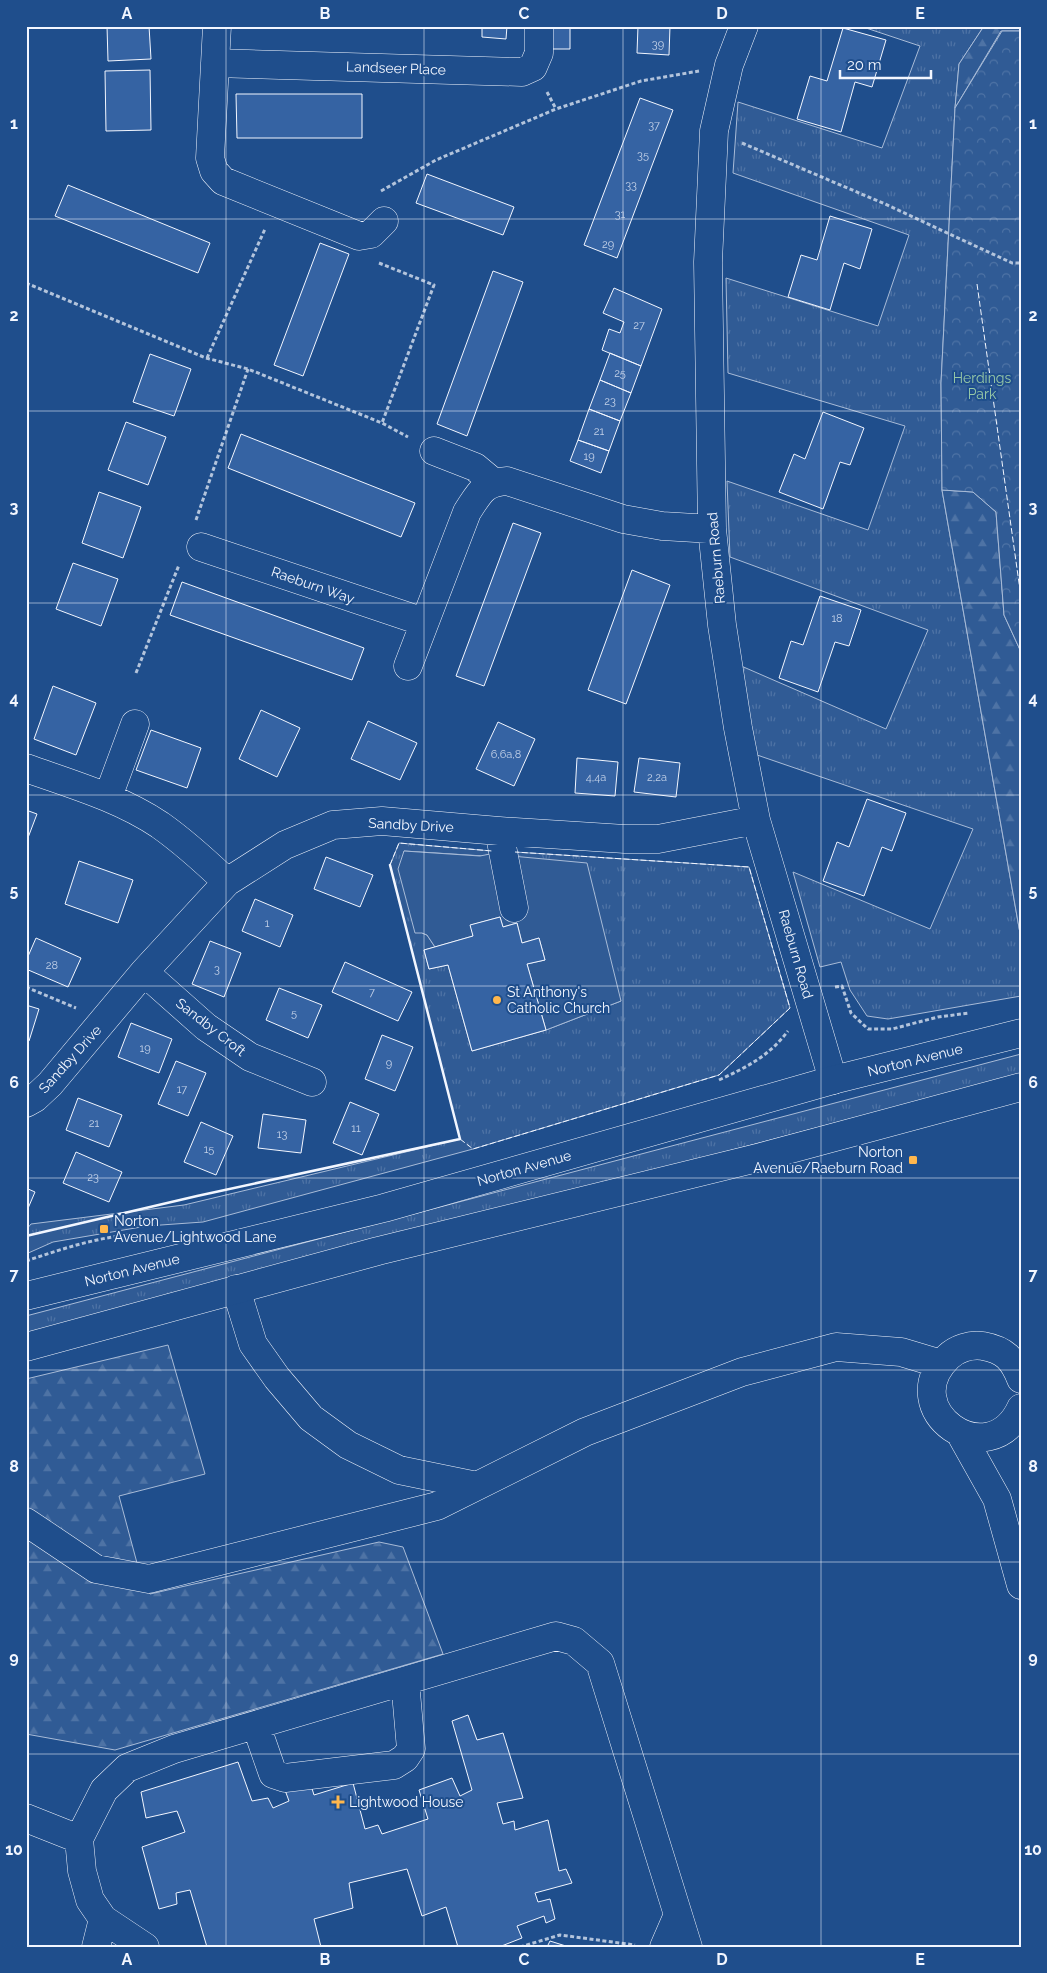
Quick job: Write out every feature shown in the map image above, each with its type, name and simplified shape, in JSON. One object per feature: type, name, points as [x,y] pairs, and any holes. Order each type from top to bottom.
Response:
[{"type":"main road","points":[[217,26],[210,158],[214,171],[223,181],[360,236],[371,234],[384,221]]},
{"type":"main road","name":"Landseer Place","points":[[215,63],[522,72],[533,67],[539,53],[539,26]]},
{"type":"main road","name":"Raeburn Road","points":[[744,26],[729,65],[714,131],[708,262],[712,529],[722,625],[738,728],[756,820],[833,1080]]},
{"type":"main road","points":[[434,451],[475,467],[493,482]]},
{"type":"main road","points":[[408,666],[467,512],[480,493],[493,482],[507,481],[623,519],[662,526],[712,529]]},
{"type":"main road","name":"Raeburn Way","points":[[201,547],[424,622]]},
{"type":"main road","points":[[108,797],[135,724]]},
{"type":"main road","points":[[26,768],[108,797],[159,824],[196,852],[227,882]]},
{"type":"main road","name":"Sandby Drive","points":[[26,1103],[35,1098],[50,1084],[144,972],[227,882],[285,845],[333,825],[382,821],[625,839],[658,838],[756,820]]},
{"type":"main road","points":[[499,831],[514,908]]},
{"type":"main road","name":"Sandby Croft","points":[[144,972],[206,1027],[250,1057],[312,1082]]},
{"type":"main road","name":"Norton Avenue","points":[[26,1296],[384,1208],[833,1080],[1021,1033]]},
{"type":"main road","points":[[26,1346],[378,1251],[761,1157],[1021,1087]]},
{"type":"main road","points":[[236,1290],[252,1344],[277,1378],[311,1418],[348,1446],[399,1470],[477,1486]]},
{"type":"main road","points":[[1021,1379],[1015,1364],[1004,1353],[980,1345],[967,1346],[952,1353],[941,1364],[934,1378],[932,1398],[938,1414],[946,1424],[968,1436],[984,1437],[1000,1432],[1011,1423],[1021,1410]]},
{"type":"main road","points":[[26,1522],[96,1569],[149,1579],[438,1506],[594,1428],[742,1372],[836,1347],[902,1352],[941,1364]]},
{"type":"main road","points":[[960,1433],[997,1499],[1021,1586]]},
{"type":"main road","points":[[144,1947],[103,1919],[90,1900],[82,1872],[79,1838],[104,1790],[127,1768],[174,1749],[556,1636],[574,1641],[600,1663],[677,1917],[688,1947]]},
{"type":"main road","points":[[256,1725],[273,1774],[285,1778],[394,1765],[405,1758],[411,1749],[405,1681]]},
{"type":"main road","points":[[26,1818],[79,1838]]},
{"type":"main road","points":[[650,1946],[677,1917]]},
{"type":"main road","points":[[96,1947],[103,1919]]},
{"type":"path","points":[[376,194],[436,160],[556,109],[641,81],[729,65]]},
{"type":"path","points":[[714,131],[885,204],[1012,263],[1021,263]]},
{"type":"path","points":[[206,358],[277,204]]},
{"type":"path","points":[[360,236],[367,259],[434,285],[382,423]]},
{"type":"path","points":[[26,283],[206,358],[248,369],[382,423],[434,451]]},
{"type":"path","points":[[832,988],[842,986],[850,1013],[868,1029],[892,1030],[938,1017],[977,1014]]},
{"type":"path","points":[[26,987],[105,1020]]},
{"type":"path","points":[[712,1083],[749,1067],[777,1045],[791,1027]]},
{"type":"path","points":[[26,1261],[90,1241],[122,1235],[150,1234]]},
{"type":"path","points":[[520,1947],[560,1934],[650,1946]]},
{"type":"green space","points":[[860,26],[984,26],[959,64],[955,108],[941,383],[942,490],[1021,939],[1021,996],[888,1019],[867,1016],[850,990],[841,962],[820,967],[793,872],[930,929],[973,829],[757,755],[732,662],[886,729],[928,630],[730,557],[727,481],[868,530],[905,426],[728,373],[726,278],[878,326],[909,235],[733,173],[738,102],[882,148],[920,46]]},
{"type":"green space","points":[[984,26],[1021,26],[1021,31],[1001,31],[955,108],[959,64]]},
{"type":"green space","name":"Herdings Park","points":[[1002,31],[1021,31],[1021,652],[1004,615],[996,512],[973,492],[942,490],[941,383],[955,108]]},
{"type":"green space","points":[[942,490],[973,492],[996,512],[1004,615],[1021,652],[1021,939]]},
{"type":"green space","points":[[399,843],[492,851],[484,856],[404,851],[422,933],[427,935],[435,947],[424,950],[429,969],[448,965],[472,1051],[546,1030],[621,1001],[516,857],[515,852],[749,867],[790,1008],[719,1075],[473,1149],[203,1222],[147,1226],[53,1242],[26,1254],[26,1230],[31,1224],[184,1205],[460,1139],[390,865]]},
{"type":"green space","points":[[1021,1054],[1021,1074],[26,1336],[26,1316]]},
{"type":"green space","points":[[168,1345],[205,1474],[119,1496],[137,1563],[150,1594],[379,1542],[403,1547],[443,1654],[115,1750],[26,1734],[26,1379]]},
{"type":"shaded area","points":[[404,851],[480,856],[490,854],[587,863],[621,1001],[546,1030],[527,964],[545,960],[539,938],[522,943],[517,923],[503,927],[500,917],[471,925],[473,936],[435,947],[427,935],[415,933],[398,869]]},
{"type":"building","points":[[107,26],[149,26],[151,59],[108,61]]},
{"type":"building","points":[[482,26],[507,26],[506,39],[482,37]]},
{"type":"building","points":[[549,26],[570,26],[570,49],[549,49]]},
{"type":"building","points":[[638,26],[670,26],[669,55],[637,53]]},
{"type":"building","points":[[843,28],[886,40],[872,87],[855,82],[841,132],[797,119],[810,76],[827,81]]},
{"type":"building","points":[[150,70],[151,130],[106,131],[105,71]]},
{"type":"building","points":[[236,94],[362,94],[362,138],[237,138]]},
{"type":"building","points":[[640,98],[673,110],[617,258],[584,245]]},
{"type":"building","points":[[427,174],[514,207],[503,235],[416,203]]},
{"type":"building","points":[[68,185],[210,243],[198,273],[55,216]]},
{"type":"building","points":[[830,216],[872,229],[860,269],[844,263],[830,310],[788,297],[801,255],[817,260]]},
{"type":"building","points":[[320,243],[349,254],[303,376],[274,365]]},
{"type":"building","points":[[493,271],[523,282],[467,436],[437,424]]},
{"type":"building","points":[[614,288],[662,309],[641,366],[602,350],[609,329],[620,333],[624,322],[603,313]]},
{"type":"building","points":[[610,353],[641,366],[631,393],[600,380]]},
{"type":"building","points":[[150,354],[191,369],[174,416],[133,402]]},
{"type":"building","points":[[600,380],[631,393],[620,421],[589,409]]},
{"type":"building","points":[[589,409],[620,421],[609,451],[578,440]]},
{"type":"building","points":[[823,412],[864,428],[850,465],[840,462],[823,509],[779,492],[794,454],[805,459]]},
{"type":"building","points":[[126,422],[166,437],[148,485],[108,470]]},
{"type":"building","points":[[241,434],[415,503],[401,537],[228,468]]},
{"type":"building","points":[[578,440],[609,451],[601,473],[570,461]]},
{"type":"building","points":[[99,492],[141,507],[123,558],[82,543]]},
{"type":"building","points":[[513,523],[541,533],[484,686],[456,676]]},
{"type":"building","points":[[73,563],[118,579],[101,626],[56,609]]},
{"type":"building","points":[[632,570],[670,585],[626,704],[588,690]]},
{"type":"building","points":[[182,582],[364,648],[352,680],[170,615]]},
{"type":"building","points":[[820,596],[861,610],[849,646],[835,642],[818,692],[779,678],[791,641],[803,645]]},
{"type":"building","points":[[53,686],[96,703],[76,755],[34,739]]},
{"type":"building","points":[[261,710],[300,728],[277,777],[239,759]]},
{"type":"building","points":[[368,721],[417,743],[400,780],[351,759]]},
{"type":"building","points":[[498,722],[535,739],[514,786],[476,769]]},
{"type":"building","points":[[151,730],[201,748],[187,788],[136,770]]},
{"type":"building","points":[[577,758],[618,762],[615,796],[575,793]]},
{"type":"building","points":[[639,758],[680,763],[676,797],[634,792]]},
{"type":"building","points":[[867,799],[906,813],[892,851],[882,847],[864,896],[823,881],[837,842],[849,847]]},
{"type":"building","points":[[26,810],[37,814],[26,843]]},
{"type":"building","points":[[326,857],[373,875],[360,907],[314,889]]},
{"type":"building","points":[[79,861],[133,880],[118,923],[65,904]]},
{"type":"building","points":[[255,899],[293,915],[280,947],[242,931]]},
{"type":"building","name":"St Anthony's Catholic Church","points":[[500,917],[503,927],[517,923],[522,943],[539,938],[545,960],[527,964],[546,1030],[472,1051],[448,965],[429,969],[424,950],[473,936],[470,925]]},
{"type":"building","points":[[36,938],[81,958],[68,987],[26,969],[26,961]]},
{"type":"building","points":[[210,941],[241,953],[224,997],[192,984]]},
{"type":"building","points":[[345,962],[412,992],[398,1021],[332,992]]},
{"type":"building","points":[[279,988],[322,1005],[308,1038],[266,1020]]},
{"type":"building","points":[[26,1005],[39,1009],[29,1041],[26,1040]]},
{"type":"building","points":[[131,1023],[172,1039],[159,1073],[118,1057]]},
{"type":"building","points":[[382,1035],[413,1047],[395,1091],[365,1079]]},
{"type":"building","points":[[176,1061],[206,1073],[188,1116],[158,1104]]},
{"type":"building","points":[[78,1098],[122,1115],[109,1147],[66,1130]]},
{"type":"building","points":[[350,1102],[379,1114],[362,1155],[333,1143]]},
{"type":"building","points":[[263,1114],[306,1120],[301,1153],[258,1148]]},
{"type":"building","points":[[201,1122],[233,1136],[216,1175],[184,1162]]},
{"type":"building","points":[[76,1152],[122,1172],[109,1202],[63,1183]]},
{"type":"building","points":[[26,1188],[35,1192],[26,1213]]},
{"type":"building","points":[[468,1715],[477,1740],[503,1733],[523,1798],[497,1803],[503,1824],[514,1821],[515,1830],[548,1820],[559,1871],[566,1869],[572,1883],[535,1893],[538,1902],[550,1899],[555,1919],[546,1923],[544,1916],[517,1926],[522,1938],[499,1947],[458,1947],[446,1907],[422,1916],[407,1869],[349,1883],[353,1908],[314,1919],[321,1947],[207,1947],[190,1890],[176,1893],[177,1904],[159,1909],[142,1847],[185,1832],[177,1811],[146,1818],[141,1792],[238,1762],[252,1801],[268,1798],[273,1808],[289,1801],[285,1790],[310,1782],[314,1795],[353,1783],[365,1829],[378,1825],[382,1834],[428,1819],[419,1790],[452,1778],[460,1796],[472,1790],[452,1721]]},
{"type":"building","points":[[550,1941],[569,1947],[547,1947]]},
{"type":"fence","points":[[977,284],[1021,597]]},
{"type":"fence","points":[[390,865],[399,843],[492,851]]},
{"type":"fence","points":[[460,1139],[473,1149],[719,1075],[790,1008],[749,867],[515,852]]},
{"type":"wall","points":[[26,1236],[197,1196],[460,1139],[390,865]]},
{"type":"place","name":"St Anthony's Catholic Church","points":[[497,1000]]},
{"type":"place","name":"Norton Avenue/Raeburn Road","points":[[913,1160]]},
{"type":"place","name":"Norton Avenue/Lightwood Lane","points":[[104,1229]]},
{"type":"place","name":"Lightwood House","points":[[338,1802]]}]
